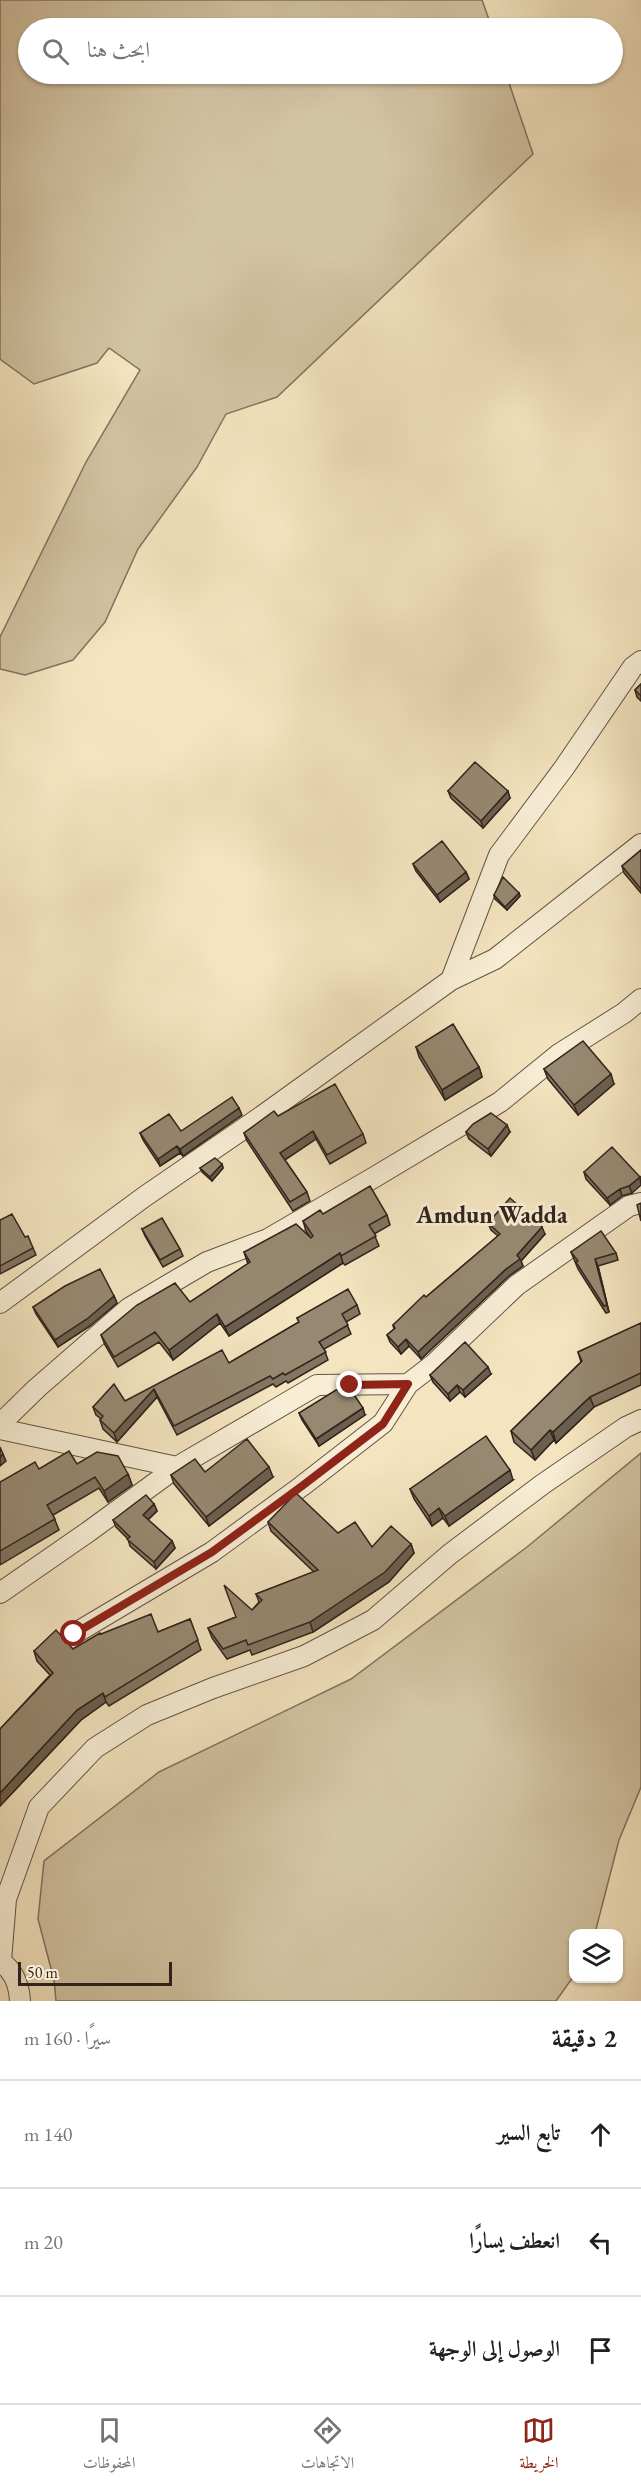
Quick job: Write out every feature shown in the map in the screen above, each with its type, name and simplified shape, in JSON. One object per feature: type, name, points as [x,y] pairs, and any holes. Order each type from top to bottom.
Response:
[{"type":"street","points":[[451,980],[499,855],[564,768],[633,667],[641,661]]},
{"type":"street","points":[[0,1303],[144,1197],[340,1061],[451,980],[495,960],[641,844]]},
{"type":"street","points":[[0,1424],[37,1388],[129,1308],[207,1263],[268,1239],[500,1102],[559,1054],[624,1013],[641,999]]},
{"type":"street","points":[[74,1634],[212,1552],[302,1486],[383,1424],[408,1384],[434,1364],[517,1285],[628,1206],[641,1203]]},
{"type":"street","points":[[0,1593],[177,1467],[317,1385],[408,1384]]},
{"type":"street","points":[[20,2001],[19,1986],[10,1968],[1,1961],[6,1899],[39,1807],[95,1748],[147,1715],[213,1688],[304,1656],[373,1620],[450,1554],[543,1484],[626,1427],[641,1420]]},
{"type":"street","points":[[0,1428],[177,1467]]},
{"type":"shaded area","points":[[0,0],[482,0],[488,18],[18,18],[18,84],[509,84],[533,154],[277,397],[226,414],[197,467],[138,549],[105,622],[73,660],[25,675],[0,669],[0,637],[86,462],[140,370],[109,348],[97,363],[34,384],[0,359]]},
{"type":"shaded area","points":[[641,1453],[641,1787],[619,1840],[596,1929],[569,1929],[569,1983],[556,2001],[56,2001],[54,1980],[38,1919],[44,1861],[159,1772],[351,1679],[527,1547]]},
{"type":"building","points":[[641,684],[641,696],[635,690]]},
{"type":"building","points":[[475,762],[508,791],[481,821],[448,791]]},
{"type":"building","points":[[442,841],[466,872],[437,895],[413,864]]},
{"type":"building","points":[[641,850],[641,889],[622,866]]},
{"type":"building","points":[[503,877],[519,893],[505,907],[494,895]]},
{"type":"building","points":[[453,1024],[479,1067],[442,1090],[416,1047]]},
{"type":"building","points":[[583,1041],[611,1074],[574,1105],[544,1069]]},
{"type":"building","points":[[335,1084],[363,1134],[327,1155],[313,1131],[280,1153],[307,1192],[290,1202],[244,1133],[274,1111],[278,1116]]},
{"type":"building","points":[[232,1097],[239,1108],[180,1149],[177,1146],[158,1159],[140,1133],[169,1114],[181,1131]]},
{"type":"building","points":[[491,1113],[507,1125],[488,1149],[466,1132],[473,1124]]},
{"type":"building","points":[[612,1147],[640,1177],[607,1198],[584,1172]]},
{"type":"building","points":[[215,1158],[222,1164],[210,1177],[200,1168]]},
{"type":"building","points":[[370,1186],[387,1215],[369,1225],[376,1236],[341,1256],[340,1253],[225,1327],[217,1314],[169,1350],[155,1332],[114,1357],[101,1335],[137,1305],[175,1283],[190,1302],[250,1262],[244,1252],[296,1224],[311,1238],[313,1236],[303,1221],[320,1210],[323,1214]]},
{"type":"building","points":[[510,1198],[542,1227],[517,1255],[520,1259],[506,1269],[418,1352],[406,1339],[398,1347],[387,1335],[395,1328],[393,1325],[424,1295],[426,1297],[500,1234],[488,1223]]},
{"type":"building","points":[[641,1203],[641,1221],[637,1205]]},
{"type":"building","points":[[12,1214],[25,1237],[28,1236],[33,1248],[0,1266],[0,1220]]},
{"type":"building","points":[[162,1218],[180,1249],[160,1260],[142,1229]]},
{"type":"building","points":[[601,1231],[616,1253],[595,1259],[607,1305],[604,1306],[571,1252]]},
{"type":"building","points":[[100,1269],[114,1296],[87,1319],[55,1340],[33,1307],[65,1286]]},
{"type":"building","points":[[348,1289],[357,1305],[342,1314],[348,1325],[319,1342],[326,1352],[285,1375],[283,1373],[273,1379],[270,1376],[174,1426],[154,1389],[114,1433],[100,1420],[103,1416],[93,1407],[114,1384],[125,1401],[222,1350],[229,1363],[299,1322],[297,1318]]},
{"type":"building","points":[[641,1323],[641,1373],[590,1397],[553,1432],[550,1430],[531,1450],[511,1431],[582,1361],[578,1352]]},
{"type":"building","points":[[465,1342],[488,1367],[463,1390],[457,1385],[448,1394],[430,1375]]},
{"type":"building","points":[[336,1390],[351,1390],[363,1408],[316,1439],[299,1413]]},
{"type":"building","points":[[486,1436],[510,1470],[445,1516],[439,1508],[429,1516],[410,1489]]},
{"type":"building","points":[[247,1439],[269,1467],[206,1517],[171,1475],[195,1459],[205,1472]]},
{"type":"building","points":[[69,1451],[77,1464],[97,1452],[118,1456],[128,1474],[104,1491],[95,1477],[47,1505],[55,1519],[0,1551],[0,1482],[35,1462],[39,1469]]},
{"type":"building","points":[[296,1493],[338,1533],[355,1522],[372,1547],[391,1526],[411,1544],[385,1572],[310,1622],[248,1645],[246,1640],[223,1649],[208,1628],[236,1617],[224,1585],[252,1610],[262,1600],[256,1594],[318,1570],[268,1522]]},
{"type":"building","points":[[146,1495],[154,1504],[143,1515],[172,1541],[154,1562],[127,1539],[130,1537],[113,1520]]},
{"type":"building","points":[[151,1614],[158,1632],[190,1619],[198,1640],[105,1697],[103,1693],[77,1710],[0,1793],[0,1729],[53,1673],[34,1651],[56,1630],[73,1649],[100,1633]]},
{"type":"district","name":"Amdun Wadda","points":[[492,1214]]},
{"type":"route","points":[[74,1634],[212,1552],[302,1486],[383,1424],[408,1384],[350,1385]]}]
